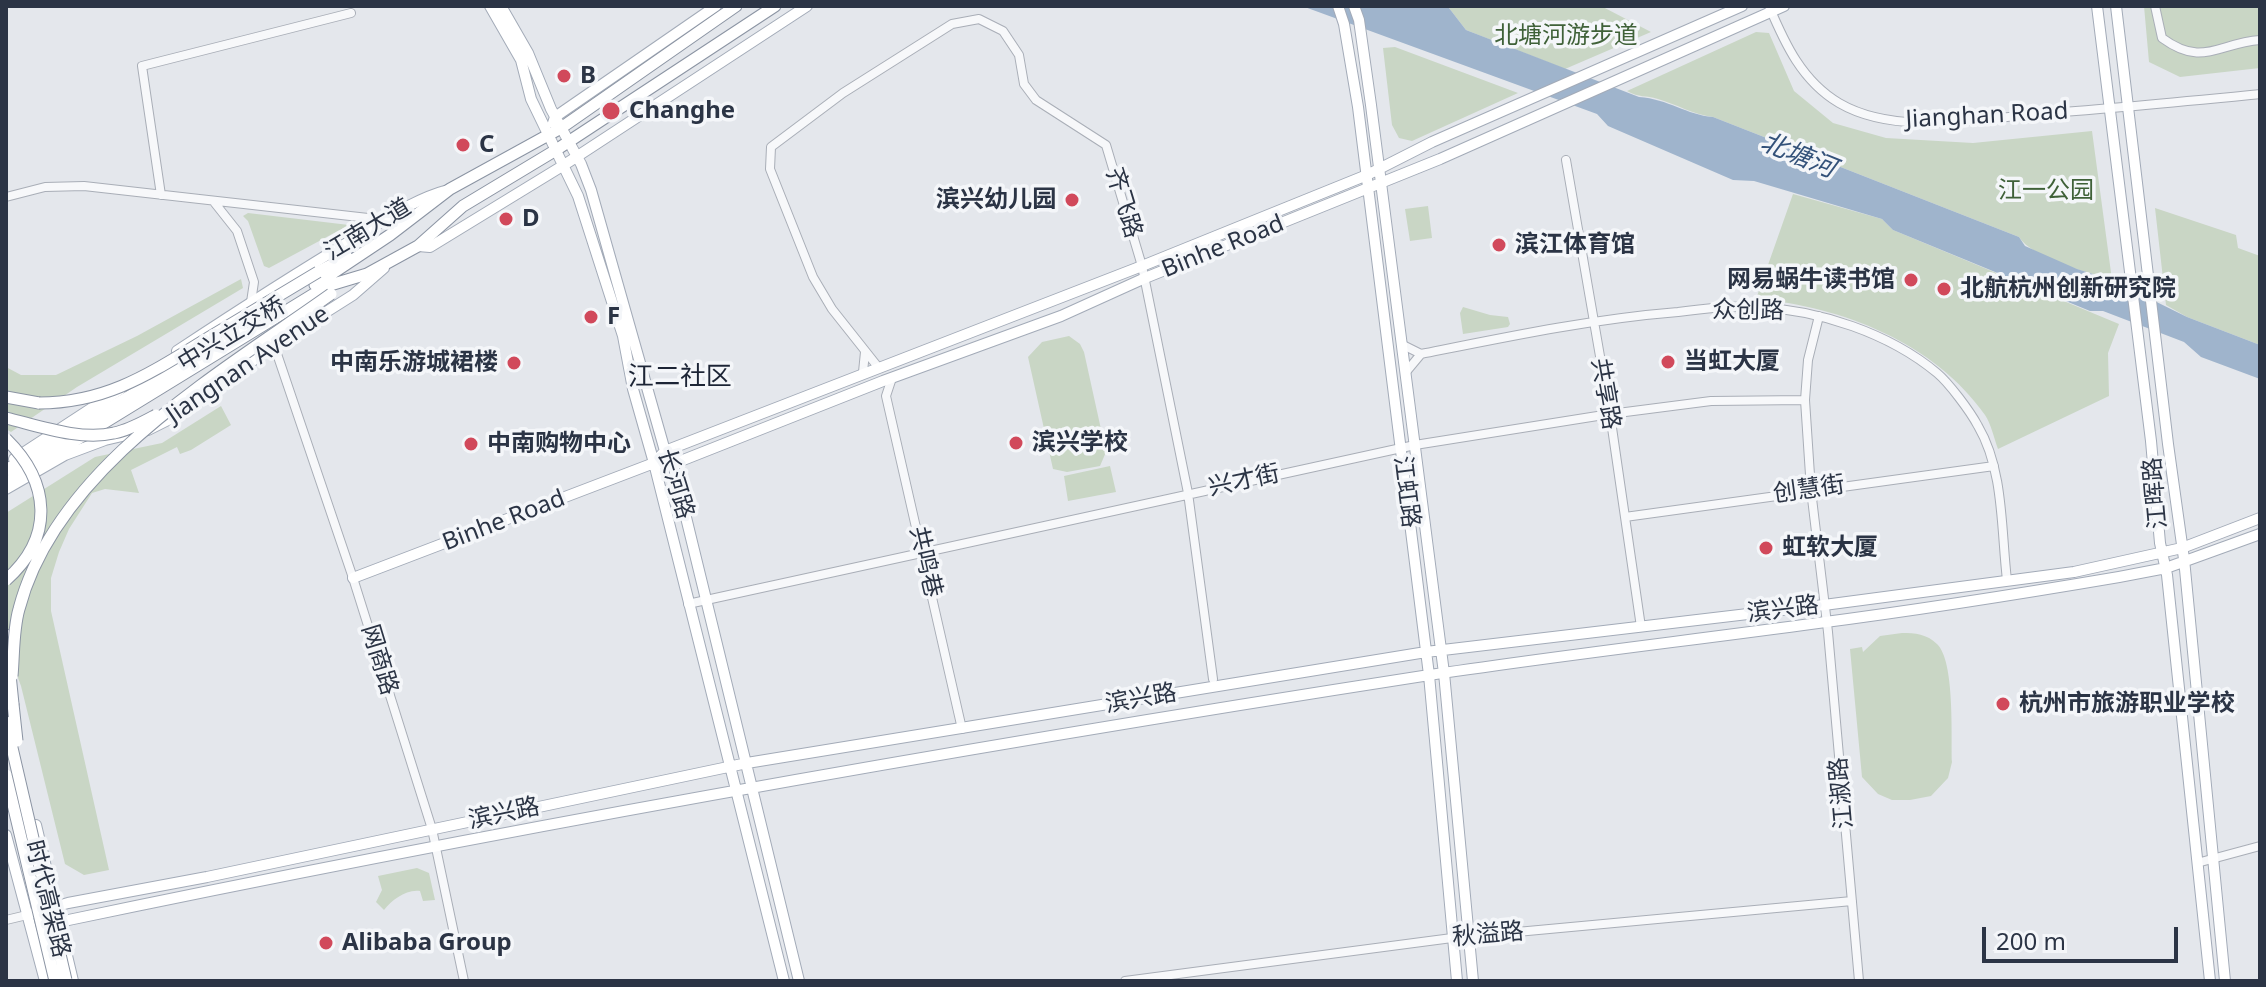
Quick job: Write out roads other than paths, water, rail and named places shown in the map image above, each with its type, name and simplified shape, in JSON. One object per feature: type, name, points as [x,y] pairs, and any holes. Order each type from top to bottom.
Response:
[{"type":"highway","name":"江南大道","points":[[450,189],[549,136],[558,123],[664,49],[736,6]]},
{"type":"highway","name":"Jiangnan Avenue","points":[[6,486],[325,283],[367,274],[418,246],[463,206],[556,150],[775,6]]},
{"type":"highway","points":[[12,676],[18,611],[27,583],[46,545],[82,494],[114,457],[325,283],[450,189]]},
{"type":"highway","points":[[6,397],[39,403],[69,403],[120,388],[325,283]]},
{"type":"highway","name":"中兴立交桥","points":[[6,468],[325,283]]},
{"type":"highway","points":[[6,418],[98,435],[126,429],[174,407]]},
{"type":"highway","points":[[6,439],[32,470],[41,509],[40,525],[26,559],[6,580]]},
{"type":"highway","points":[[6,635],[23,801]]},
{"type":"highway","name":"时代高架路","points":[[6,722],[67,981]]},
{"type":"highway","name":"时代高架路","points":[[6,775],[55,981]]},
{"type":"highway","points":[[6,792],[20,839]]},
{"type":"main road","name":"长河路","points":[[490,6],[521,60],[531,99],[578,196],[623,336],[633,389],[784,981]]},
{"type":"main road","name":"长河路","points":[[501,6],[528,53],[576,156],[603,227],[665,451],[673,464],[799,981]]},
{"type":"main road","points":[[664,49],[716,6]]},
{"type":"main road","points":[[418,246],[430,247],[564,165],[807,6]]},
{"type":"main road","name":"江虹路","points":[[1338,6],[1358,107],[1429,675],[1457,981]]},
{"type":"main road","name":"江虹路","points":[[1354,6],[1359,20],[1380,166],[1442,651],[1473,981]]},
{"type":"main road","name":"Binhe Road","points":[[654,463],[665,451],[1367,175],[1432,142],[1742,6]]},
{"type":"main road","name":"Binhe Road","points":[[353,578],[654,463],[673,464],[1061,316],[1145,278],[1440,159],[1714,39],[1771,9],[1784,6]]},
{"type":"main road","name":"江晖路","points":[[2097,6],[2166,568],[2210,981]]},
{"type":"main road","name":"江晖路","points":[[2116,6],[2183,554],[2225,981]]},
{"type":"main road","points":[[692,62],[700,78]]},
{"type":"main road","name":"江南大道","points":[[6,468],[278,284],[426,196],[450,189]]},
{"type":"main road","name":"Jiangnan Avenue","points":[[6,486],[65,455],[105,440],[148,430],[184,412],[274,345],[353,295],[393,261]]},
{"type":"main road","name":"滨兴路","points":[[27,915],[59,922],[753,786],[1429,675],[1827,622],[2166,568],[2183,554],[2260,518]]},
{"type":"main road","name":"滨兴路","points":[[27,915],[55,906],[747,763],[1426,652],[2074,572],[2163,552],[2183,554],[2260,534]]},
{"type":"main road","points":[[6,703],[73,981]]},
{"type":"main road","points":[[6,835],[45,981]]},
{"type":"street","points":[[2155,6],[2162,38],[2189,53],[2208,53],[2260,40]]},
{"type":"street","name":"Jianghan Road","points":[[1771,9],[1797,64],[1815,84],[1837,102],[1879,119],[1949,121],[2127,108],[2260,94]]},
{"type":"street","points":[[161,195],[142,66],[351,13]]},
{"type":"street","name":"齐飞路","points":[[878,367],[832,309],[813,277],[770,169],[771,147],[843,93],[952,24],[979,19],[1003,31],[1019,55],[1024,84],[1036,100],[1106,145],[1145,278],[1188,493],[1213,679]]},
{"type":"street","name":"共享路","points":[[1566,160],[1610,414],[1641,627]]},
{"type":"street","points":[[6,197],[66,186],[361,218],[379,223]]},
{"type":"street","points":[[214,201],[237,231],[254,282],[251,302]]},
{"type":"street","points":[[361,218],[363,233]]},
{"type":"street","points":[[254,282],[268,286],[278,284]]},
{"type":"street","name":"众创路","points":[[1421,354],[1592,321],[1757,307],[1819,316],[1889,343],[1938,374],[1978,426],[1994,466],[2007,580]]},
{"type":"street","name":"江淑路","points":[[1819,316],[1808,360],[1805,400],[1859,981]]},
{"type":"street","name":"网商路","points":[[274,345],[353,578],[432,829],[464,981]]},
{"type":"street","points":[[1403,345],[1421,354],[1406,372]]},
{"type":"street","points":[[863,372],[865,352]]},
{"type":"street","points":[[871,386],[886,396],[892,378]]},
{"type":"street","name":"共鸣巷","points":[[886,396],[962,729]]},
{"type":"street","name":"兴才街","points":[[688,604],[1415,445],[1711,401],[1805,400]]},
{"type":"street","name":"创慧街","points":[[1625,517],[1994,466]]},
{"type":"street","points":[[2197,863],[2260,846]]},
{"type":"street","name":"秋溢路","points":[[1125,981],[1468,936],[1852,901]]},
{"type":"street","name":"滨兴路","points":[[7,920],[27,915]]},
{"type":"water","name":"北塘河","points":[[1302,6],[1444,6],[1466,30],[1639,97],[1713,117],[2019,237],[2025,246],[2077,269],[2112,280],[2187,317],[2260,345],[2260,379],[2201,357],[2184,342],[2103,311],[2090,311],[1893,230],[1882,219],[1754,181],[1733,180],[1608,126],[1597,114]]},
{"type":"place","name":"B","points":[[564,76]]},
{"type":"place","name":"Changhe","points":[[611,111]]},
{"type":"place","name":"C","points":[[463,145]]},
{"type":"place","name":"滨兴幼儿园","points":[[1072,200]]},
{"type":"place","name":"D","points":[[506,219]]},
{"type":"place","name":"滨江体育馆","points":[[1499,245]]},
{"type":"place","name":"网易蜗牛读书馆","points":[[1911,280]]},
{"type":"place","name":"北航杭州创新研究院","points":[[1944,289]]},
{"type":"place","name":"F","points":[[591,317]]},
{"type":"place","name":"当虹大厦","points":[[1668,362]]},
{"type":"place","name":"中南乐游城裙楼","points":[[514,363]]},
{"type":"place","name":"滨兴学校","points":[[1016,443]]},
{"type":"place","name":"中南购物中心","points":[[471,444]]},
{"type":"place","name":"虹软大厦","points":[[1766,548]]},
{"type":"place","name":"杭州市旅游职业学校","points":[[2003,704]]},
{"type":"place","name":"Alibaba Group","points":[[326,943]]},
{"type":"district","name":"江二社区","points":[[680,378]]},
{"type":"park label","name":"北塘河游步道","points":[[1566,36]]},
{"type":"park label","name":"江一公园","points":[[2046,191]]}]
